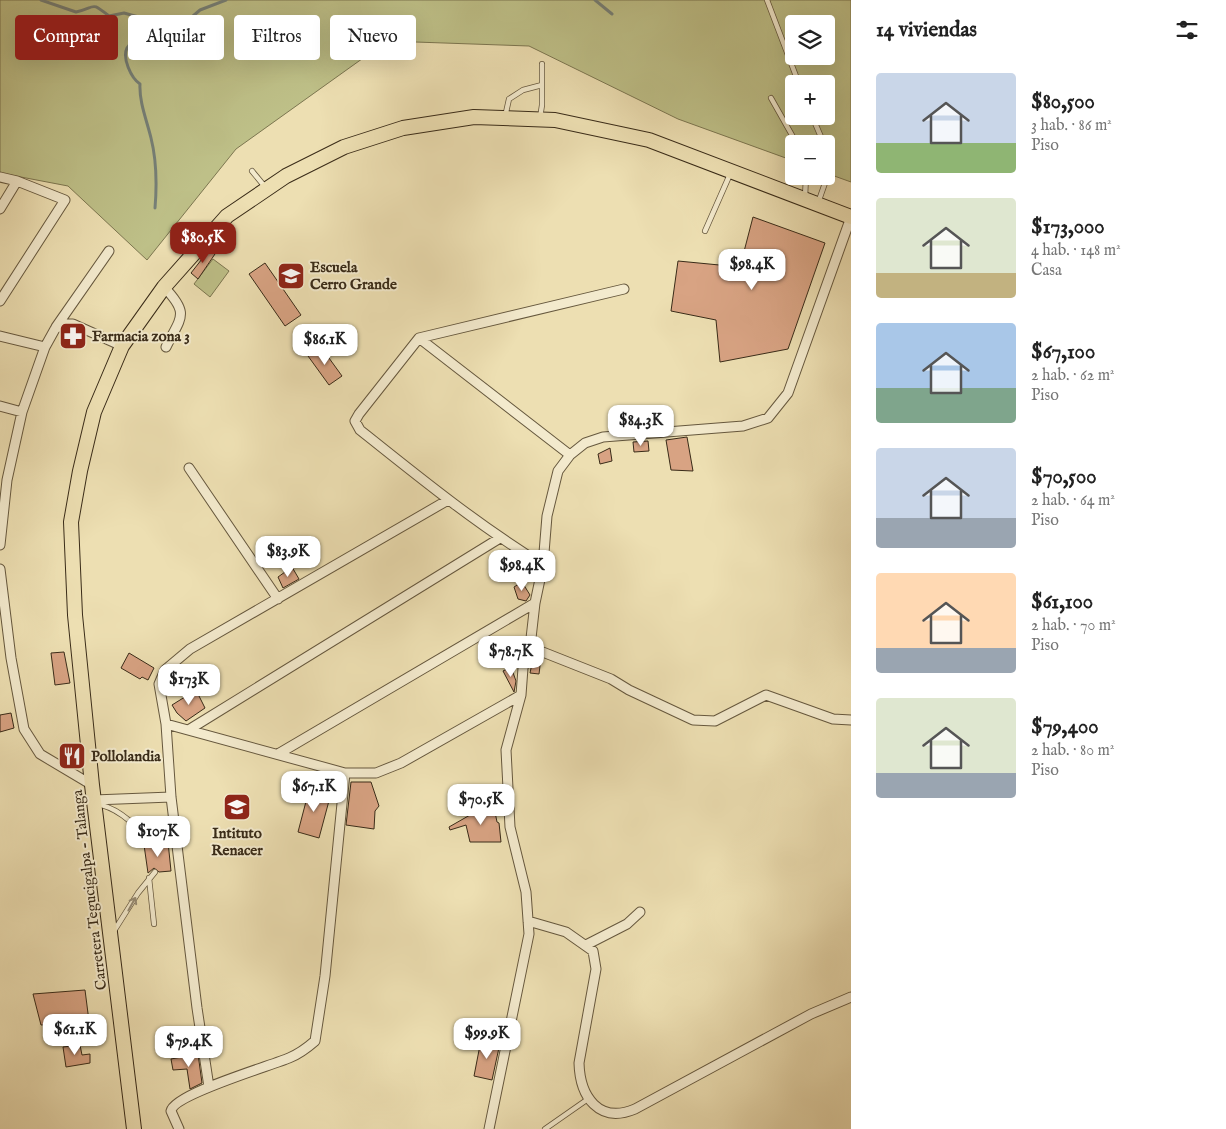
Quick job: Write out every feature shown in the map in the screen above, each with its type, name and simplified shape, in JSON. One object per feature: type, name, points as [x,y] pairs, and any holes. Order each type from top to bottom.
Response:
[{"type":"main road","name":"Carretera Tegucigalpa - Talanga","points":[[134,1129],[92,785],[75,615],[72,522],[80,471],[94,412],[122,346],[164,287],[227,216],[286,176],[344,147],[403,128],[474,118],[555,120],[649,140],[851,217]]},
{"type":"street","points":[[0,177],[17,181],[65,200],[0,301]]},
{"type":"street","points":[[0,209],[17,181]]},
{"type":"street","points":[[489,1129],[529,934],[526,892],[510,827],[506,750],[521,695],[523,668],[530,647],[535,603],[543,565],[547,516],[558,471],[570,455],[585,443],[603,437],[743,426],[768,418],[788,393],[847,240],[851,217]]},
{"type":"street","points":[[0,545],[4,479],[22,412],[45,347],[55,329],[109,250]]},
{"type":"street","points":[[164,287],[180,303],[181,314],[166,347]]},
{"type":"street","points":[[543,565],[500,538],[448,500],[360,430],[355,422],[359,414],[419,338],[624,289]]},
{"type":"street","points":[[55,329],[63,324],[72,324],[122,346]]},
{"type":"street","points":[[0,336],[45,347]]},
{"type":"street","points":[[419,338],[570,455]]},
{"type":"street","points":[[0,406],[22,412]]},
{"type":"street","points":[[190,468],[278,599]]},
{"type":"street","points":[[209,1087],[197,1008],[171,797],[166,724],[159,684],[165,670],[190,649],[330,570],[367,545],[448,500]]},
{"type":"street","points":[[190,729],[500,538]]},
{"type":"street","points":[[0,569],[11,658],[24,729],[40,754],[92,785]]},
{"type":"street","points":[[278,754],[535,603]]},
{"type":"street","points":[[530,647],[611,679],[629,690],[693,720],[715,721],[766,695],[833,719],[851,720]]},
{"type":"street","points":[[166,724],[190,729],[345,773],[376,773],[400,763],[521,695]]},
{"type":"street","points":[[179,1129],[171,1111],[172,1106],[209,1087],[290,1058],[315,1042],[329,941],[345,773]]},
{"type":"street","points":[[94,802],[171,797]]},
{"type":"street","points":[[586,945],[627,924],[640,912]]},
{"type":"street","points":[[528,920],[566,932],[593,951],[596,969],[578,1063],[582,1087],[588,1099],[608,1112],[621,1115],[811,1014],[851,997]]},
{"type":"lane","points":[[767,0],[796,75]]},
{"type":"lane","points":[[539,120],[542,64]]},
{"type":"lane","points":[[505,118],[510,99],[523,90],[542,85]]},
{"type":"lane","points":[[771,98],[792,135]]},
{"type":"lane","points":[[252,171],[267,188]]},
{"type":"lane","points":[[705,231],[731,171]]},
{"type":"lane","points":[[808,185],[811,202]]},
{"type":"lane","points":[[811,202],[820,185]]},
{"type":"lane","points":[[94,802],[105,805],[127,819],[152,844]]},
{"type":"lane","points":[[110,936],[154,872]]},
{"type":"lane","points":[[149,878],[154,924]]},
{"type":"lane","points":[[545,1129],[588,1099]]},
{"type":"green space","points":[[0,0],[851,0],[851,182],[835,176],[835,135],[785,135],[785,158],[678,119],[529,46],[416,42],[416,15],[330,15],[330,60],[360,60],[236,149],[147,260],[68,186],[0,173]]},
{"type":"green space","points":[[213,259],[229,271],[210,297],[194,284]]},
{"type":"building","points":[[753,217],[825,243],[788,349],[720,362],[716,320],[671,311],[678,261],[740,267]]},
{"type":"building","points":[[209,250],[215,254],[198,279],[191,273]]},
{"type":"building","points":[[265,263],[301,315],[285,326],[249,274]]},
{"type":"building","points":[[321,347],[342,376],[329,385],[308,356]]},
{"type":"building","points":[[687,437],[693,471],[671,470],[666,440]]},
{"type":"building","points":[[648,441],[649,451],[634,452],[633,442]]},
{"type":"building","points":[[610,448],[612,461],[600,464],[598,454]]},
{"type":"building","points":[[292,567],[299,579],[283,588],[278,577]]},
{"type":"building","points":[[522,582],[530,595],[526,601],[518,599],[514,587]]},
{"type":"building","points":[[64,652],[70,683],[55,685],[51,653]]},
{"type":"building","points":[[129,653],[154,668],[148,680],[142,677],[140,679],[121,668]]},
{"type":"building","points":[[537,656],[541,658],[539,674],[530,673],[533,659]]},
{"type":"building","points":[[511,667],[516,681],[514,692],[503,671]]},
{"type":"building","points":[[196,690],[205,708],[186,721],[177,713],[172,705]]},
{"type":"building","points":[[11,713],[14,728],[0,732],[0,715]]},
{"type":"building","points":[[351,782],[371,782],[379,806],[375,811],[374,829],[346,825]]},
{"type":"building","points":[[316,788],[324,791],[324,796],[330,797],[319,838],[298,832],[309,790],[315,791]]},
{"type":"building","points":[[494,807],[497,822],[499,823],[501,842],[470,842],[466,825],[450,830],[449,827],[477,811]]},
{"type":"building","points":[[168,842],[171,871],[159,872],[154,868],[148,873],[144,845],[152,848],[156,844]]},
{"type":"building","points":[[85,990],[89,1021],[41,1025],[33,994]]},
{"type":"building","points":[[481,1040],[500,1043],[492,1080],[474,1076]]},
{"type":"building","points":[[80,1045],[82,1055],[90,1054],[90,1063],[66,1067],[63,1047]]},
{"type":"building","points":[[198,1054],[202,1083],[190,1089],[187,1069],[173,1070],[171,1059]]},
{"type":"waterway","points":[[41,0],[76,12],[93,6],[109,16],[124,13],[146,19],[154,17],[173,23],[186,22],[200,10],[226,0]]},
{"type":"waterway","points":[[595,0],[612,14]]},
{"type":"waterway","points":[[128,47],[126,52],[127,62],[131,73],[140,84],[142,105],[153,147],[156,173],[155,208]]},
{"type":"place","name":"Escuela Cerro Grande","points":[[291,276]]},
{"type":"place","name":"Farmacia zona 3","points":[[73,336]]},
{"type":"place","name":"Pollolandia","points":[[72,756]]},
{"type":"place","name":"Intituto Renacer","points":[[237,807]]}]
